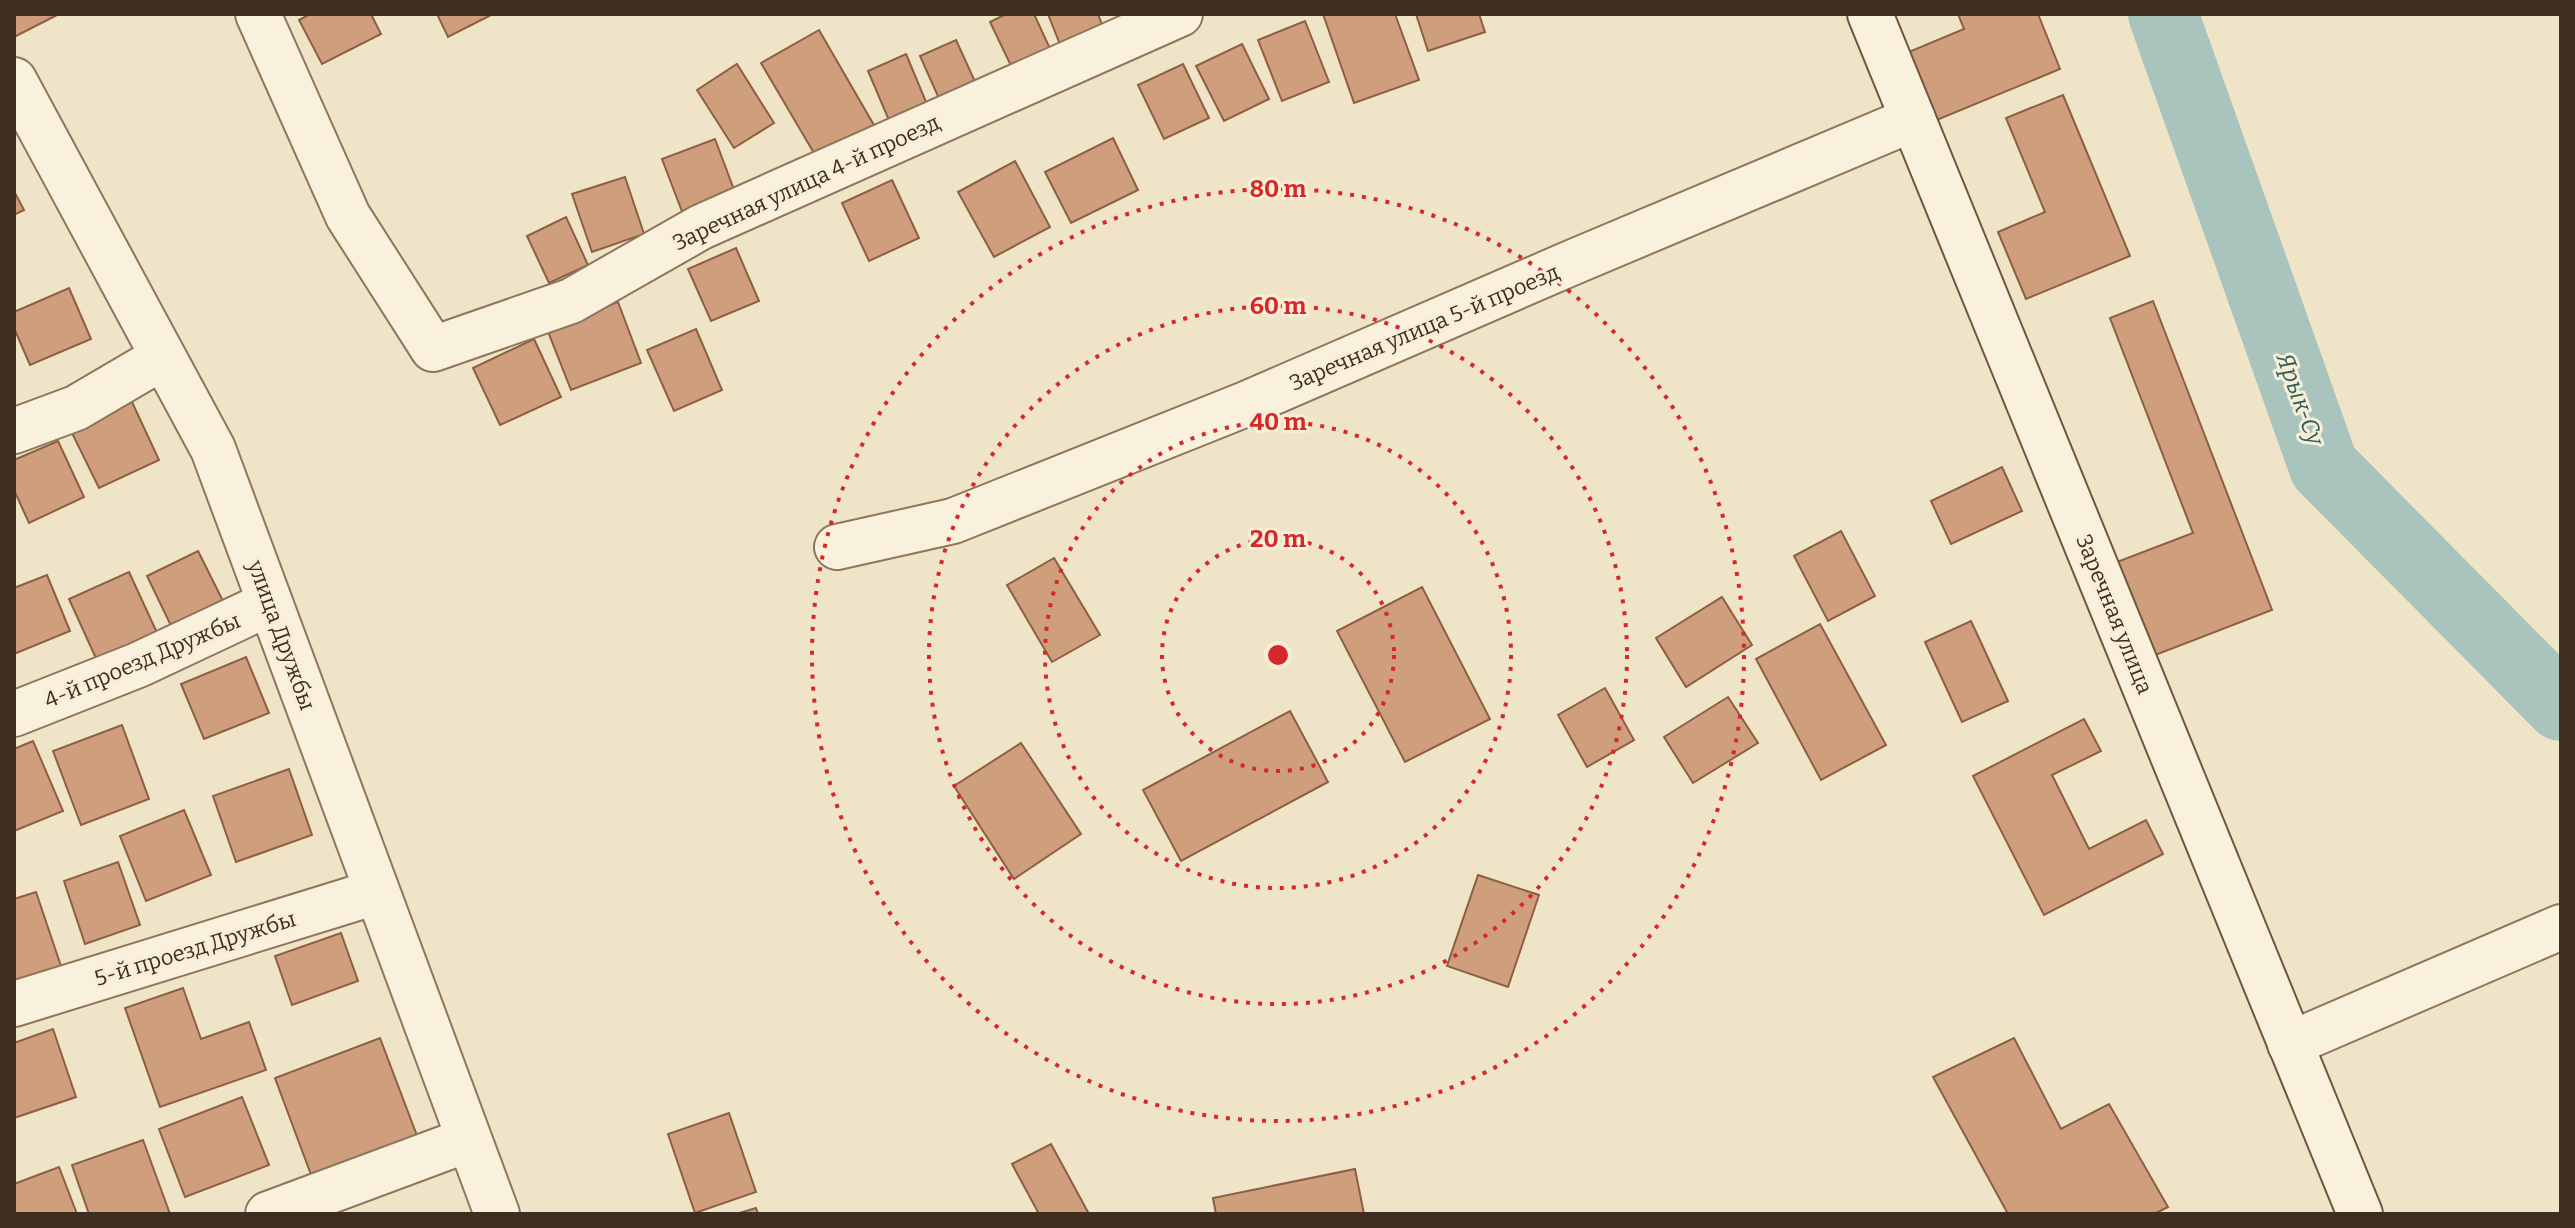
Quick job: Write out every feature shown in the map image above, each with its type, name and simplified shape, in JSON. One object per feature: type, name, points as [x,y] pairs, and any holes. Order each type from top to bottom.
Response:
[{"type":"street","name":"Заречная улица 4-й проезд","points":[[257,14],[348,216],[433,349],[571,301],[701,227],[1180,14]]},
{"type":"street","name":"Заречная улица","points":[[1870,14],[2360,1214]]},
{"type":"street","name":"улица Дружбы","points":[[19,103],[213,449],[497,1214]]},
{"type":"street","name":"Заречная улица 5-й проезд","points":[[837,547],[953,521],[1246,404],[1913,119]]},
{"type":"street","points":[[14,431],[76,408],[163,357]]},
{"type":"street","name":"4-й проезд Дружбы","points":[[14,714],[138,665],[270,603]]},
{"type":"street","name":"5-й проезд Дружбы","points":[[14,1004],[376,892]]},
{"type":"street","points":[[2290,1044],[2561,927]]},
{"type":"street","points":[[268,1214],[467,1140]]},
{"type":"building","points":[[14,14],[59,14],[14,37]]},
{"type":"building","points":[[310,14],[371,14],[381,34],[322,64],[299,20]]},
{"type":"building","points":[[437,14],[493,14],[448,37]]},
{"type":"building","points":[[1006,14],[1034,14],[1052,53],[1014,72],[990,22]]},
{"type":"building","points":[[1048,14],[1098,14],[1104,30],[1061,47]]},
{"type":"building","points":[[1323,14],[1395,14],[1419,80],[1354,103]]},
{"type":"building","points":[[1416,14],[1479,14],[1485,32],[1428,51]]},
{"type":"building","points":[[1958,14],[2038,14],[2060,69],[1932,122],[1904,54],[1964,29]]},
{"type":"building","points":[[1305,21],[1329,82],[1282,101],[1258,40]]},
{"type":"building","points":[[819,30],[875,127],[818,160],[761,63]]},
{"type":"building","points":[[956,40],[977,86],[941,103],[920,56]]},
{"type":"building","points":[[1242,44],[1269,99],[1224,121],[1196,66]]},
{"type":"building","points":[[906,54],[929,109],[891,125],[868,71]]},
{"type":"building","points":[[737,64],[774,123],[734,148],[697,90]]},
{"type":"building","points":[[1183,64],[1209,118],[1164,139],[1138,85]]},
{"type":"building","points":[[2063,95],[2130,256],[2026,299],[1998,232],[2045,212],[2006,118]]},
{"type":"building","points":[[1113,138],[1138,190],[1071,223],[1045,172]]},
{"type":"building","points":[[715,139],[736,195],[683,214],[662,159]]},
{"type":"building","points":[[1015,161],[1050,227],[994,257],[958,192]]},
{"type":"building","points":[[625,177],[644,234],[592,252],[572,194]]},
{"type":"building","points":[[892,180],[919,238],[869,261],[842,203]]},
{"type":"building","points":[[14,191],[24,210],[14,215]]},
{"type":"building","points":[[566,217],[588,265],[549,283],[527,236]]},
{"type":"building","points":[[736,248],[759,301],[711,321],[688,269]]},
{"type":"building","points":[[69,288],[91,339],[30,365],[14,328],[14,312]]},
{"type":"building","points":[[2153,301],[2272,610],[2145,659],[2109,565],[2193,533],[2110,318]]},
{"type":"building","points":[[618,302],[641,363],[571,390],[547,329]]},
{"type":"building","points":[[696,329],[722,390],[674,411],[647,350]]},
{"type":"building","points":[[534,339],[561,397],[500,425],[473,368]]},
{"type":"building","points":[[132,402],[159,460],[99,488],[71,431]]},
{"type":"building","points":[[58,441],[84,497],[29,523],[14,490],[14,460]]},
{"type":"building","points":[[2002,467],[2022,511],[1951,544],[1931,501]]},
{"type":"building","points":[[1841,531],[1875,596],[1828,621],[1794,556]]},
{"type":"building","points":[[198,551],[226,607],[174,632],[147,576]]},
{"type":"building","points":[[1054,558],[1100,635],[1052,662],[1007,585]]},
{"type":"building","points":[[129,572],[159,637],[99,665],[69,599]]},
{"type":"building","points":[[47,575],[70,631],[14,654],[14,588]]},
{"type":"building","points":[[1422,587],[1490,719],[1405,762],[1337,631]]},
{"type":"building","points":[[1722,597],[1752,645],[1686,687],[1656,638]]},
{"type":"building","points":[[1971,621],[2008,701],[1962,722],[1925,642]]},
{"type":"building","points":[[1820,624],[1886,745],[1821,780],[1756,659]]},
{"type":"building","points":[[246,657],[269,713],[204,739],[181,684]]},
{"type":"building","points":[[1605,688],[1634,740],[1587,767],[1558,715]]},
{"type":"building","points":[[1728,697],[1758,743],[1693,783],[1664,737]]},
{"type":"building","points":[[1290,711],[1328,782],[1181,861],[1143,790]]},
{"type":"building","points":[[2084,719],[2101,751],[2052,775],[2089,849],[2146,820],[2163,854],[2044,915],[1973,776]]},
{"type":"building","points":[[122,725],[149,799],[81,825],[53,751]]},
{"type":"building","points":[[33,741],[63,811],[14,831],[14,749]]},
{"type":"building","points":[[1021,743],[1081,834],[1014,879],[954,786]]},
{"type":"building","points":[[289,769],[312,835],[236,862],[213,796]]},
{"type":"building","points":[[184,810],[211,875],[146,901],[120,836]]},
{"type":"building","points":[[118,862],[140,925],[85,944],[64,881]]},
{"type":"building","points":[[1478,875],[1539,895],[1508,987],[1447,966]]},
{"type":"building","points":[[36,892],[61,966],[14,982],[14,899]]},
{"type":"building","points":[[341,933],[358,981],[292,1005],[275,956]]},
{"type":"building","points":[[183,988],[201,1039],[249,1022],[266,1070],[160,1107],[125,1008]]},
{"type":"building","points":[[53,1029],[76,1097],[14,1118],[14,1043]]},
{"type":"building","points":[[380,1038],[419,1141],[313,1180],[275,1078]]},
{"type":"building","points":[[2014,1038],[2061,1129],[2109,1104],[2168,1207],[2154,1214],[2008,1214],[1933,1077]]},
{"type":"building","points":[[242,1097],[269,1165],[185,1197],[159,1129]]},
{"type":"building","points":[[729,1113],[756,1192],[695,1213],[668,1134]]},
{"type":"building","points":[[143,1140],[170,1214],[89,1214],[72,1165]]},
{"type":"building","points":[[1051,1144],[1089,1214],[1039,1214],[1012,1164]]},
{"type":"building","points":[[59,1167],[77,1214],[14,1214],[14,1184]]},
{"type":"building","points":[[1355,1169],[1364,1214],[1216,1214],[1213,1198]]},
{"type":"building","points":[[756,1208],[758,1214],[736,1214]]},
{"type":"waterway","name":"Ярык-Су","points":[[2163,14],[2324,467],[2561,706]]}]
